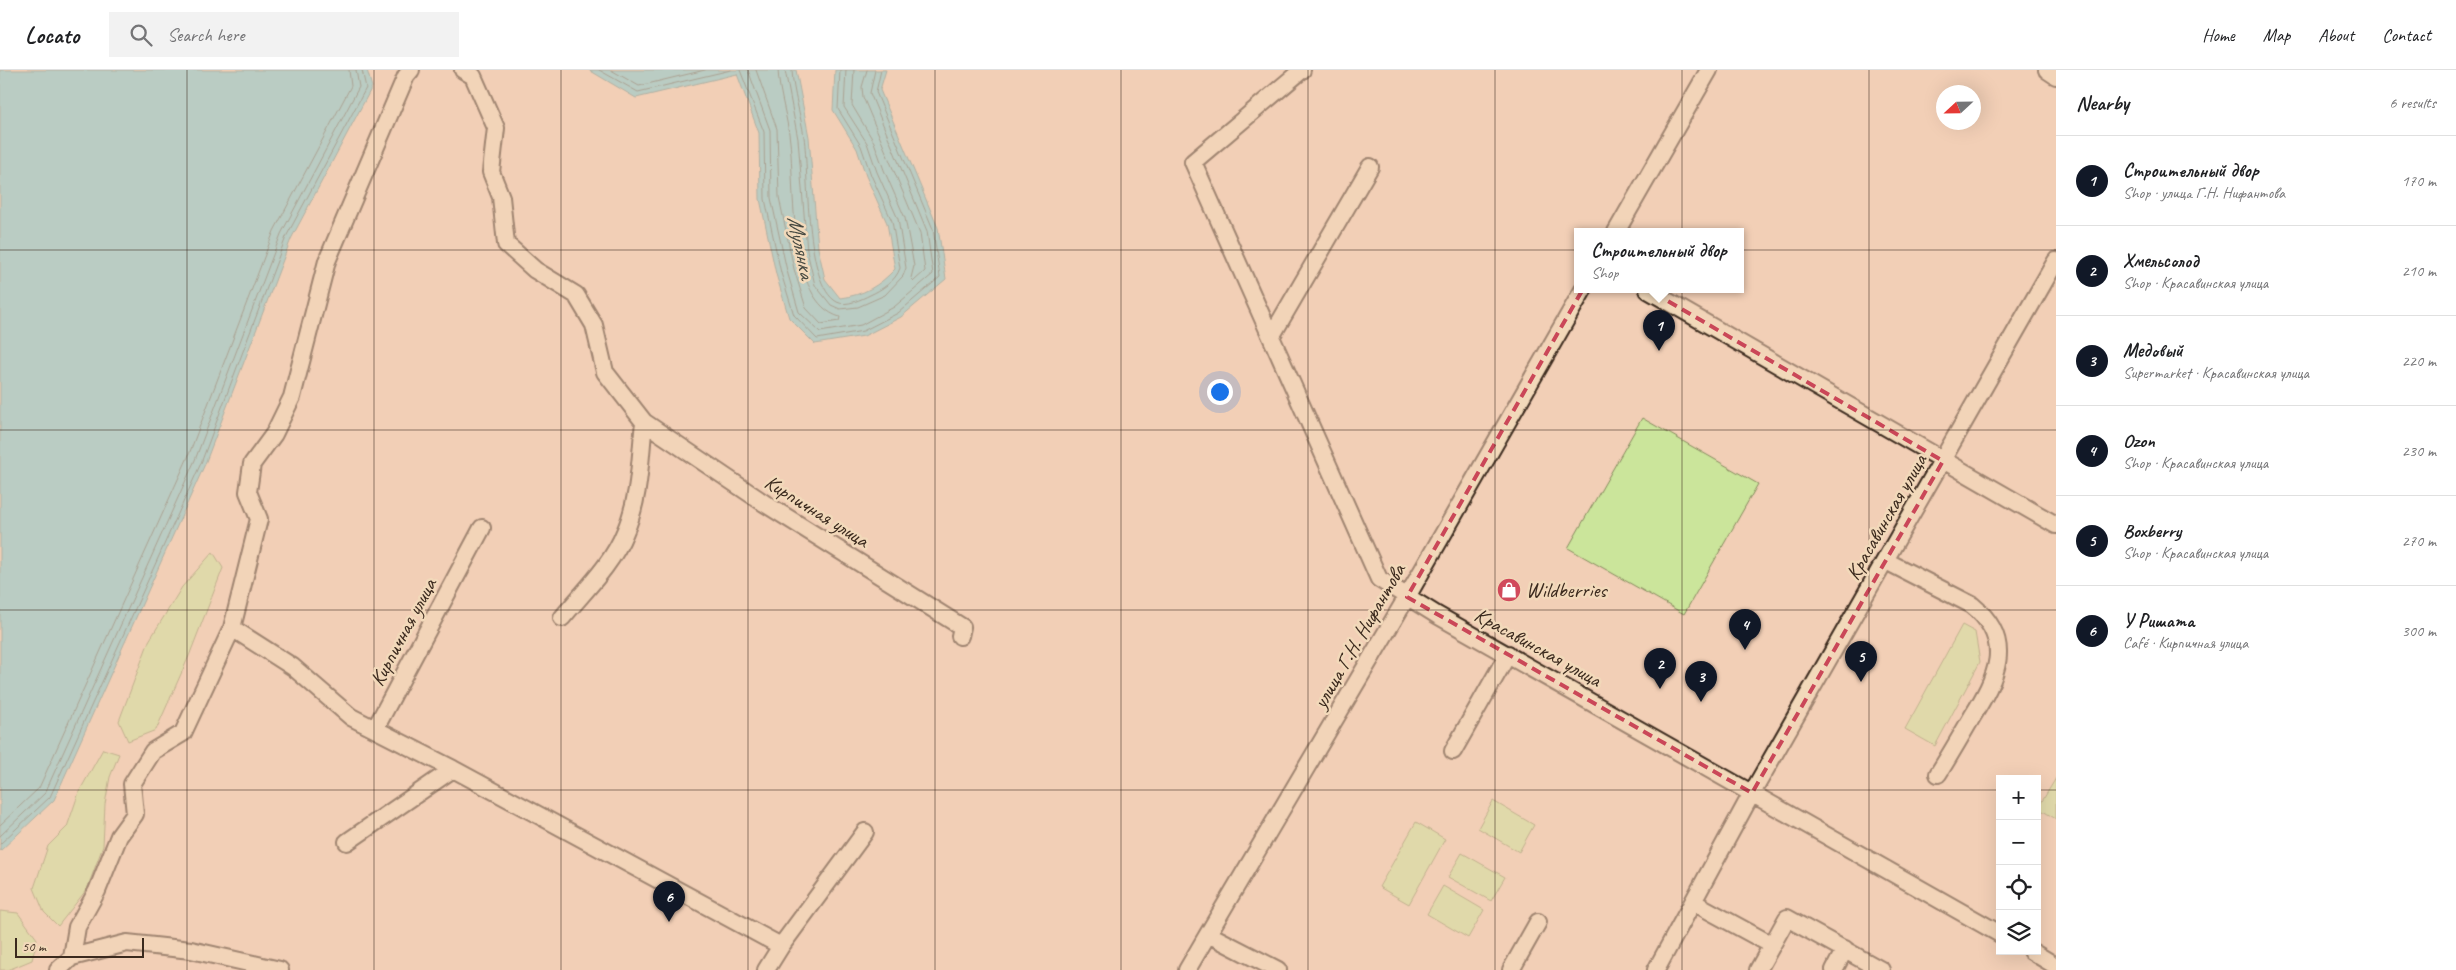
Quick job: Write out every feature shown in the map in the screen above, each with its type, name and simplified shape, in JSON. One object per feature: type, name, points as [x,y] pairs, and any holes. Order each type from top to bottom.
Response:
[{"type":"street","points":[[72,957],[77,927],[96,891],[119,836],[135,814],[132,784],[153,752],[183,733],[232,628],[259,519],[248,492],[252,464],[274,434],[292,397],[327,261],[406,76],[411,70]]},
{"type":"street","name":"Кирпичная улица","points":[[463,70],[473,76],[496,128],[491,172],[501,197],[506,244],[535,270],[576,295],[594,325],[605,372],[644,422],[764,503],[962,627],[960,636]]},
{"type":"street","name":"Красавинская улица","points":[[1302,70],[1193,162],[1379,579],[1407,597],[1996,932]]},
{"type":"street","points":[[1618,228],[1709,70]]},
{"type":"street","points":[[2047,70],[2056,76]]},
{"type":"street","points":[[1271,337],[1370,167]]},
{"type":"street","name":"Красавинская улица","points":[[1656,970],[1752,793],[2056,261]]},
{"type":"street","name":"улица Г.Н. Нифантова","points":[[1187,970],[1407,597],[1581,293]]},
{"type":"street","points":[[1653,293],[2056,525]]},
{"type":"street","points":[[562,618],[609,561],[626,532],[636,496],[644,422]]},
{"type":"street","name":"Кирпичная улица","points":[[375,729],[482,528]]},
{"type":"street","points":[[1886,561],[1972,605],[1982,614],[1994,632],[1999,650],[1998,666],[1991,686],[1938,774]]},
{"type":"street","points":[[232,628],[292,668],[351,717],[453,768],[781,946]]},
{"type":"street","points":[[1453,751],[1508,654]]},
{"type":"street","points":[[347,842],[453,768]]},
{"type":"street","points":[[766,970],[781,946],[866,832]]},
{"type":"street","points":[[1693,902],[1772,945]]},
{"type":"street","points":[[1758,970],[1787,918],[1881,970]]},
{"type":"street","points":[[1510,970],[1538,922]]},
{"type":"street","points":[[1208,934],[1278,970]]},
{"type":"street","points":[[58,970],[72,957],[127,943],[191,950],[280,970]]},
{"type":"street","points":[[1834,970],[1845,949]]},
{"type":"street","points":[[2038,955],[2056,966]]},
{"type":"highlighted area","points":[[1599,261],[1943,461],[1752,793],[1407,597]]},
{"type":"green space","points":[[1642,418],[1758,484],[1684,614],[1568,548]]},
{"type":"green space","points":[[213,552],[223,568],[189,656],[156,730],[128,741],[119,721],[149,641],[182,587]]},
{"type":"green space","points":[[1962,625],[1975,632],[1980,662],[1935,746],[1905,729]]},
{"type":"green space","points":[[103,749],[119,754],[110,777],[105,804],[103,846],[87,889],[58,926],[44,912],[34,888],[48,846],[67,827],[79,792]]},
{"type":"green space","points":[[2056,778],[2056,819],[2041,810],[2041,803]]},
{"type":"green space","points":[[1493,801],[1534,825],[1519,852],[1478,828]]},
{"type":"green space","points":[[1416,822],[1445,839],[1409,904],[1379,887]]},
{"type":"green space","points":[[1462,853],[1505,877],[1491,901],[1448,877]]},
{"type":"green space","points":[[1443,886],[1484,910],[1468,938],[1427,914]]},
{"type":"green space","points":[[0,911],[18,913],[37,939],[32,960],[8,970],[0,970]]},
{"type":"water","points":[[0,70],[367,70],[372,87],[291,239],[205,464],[54,800],[0,851]]},
{"type":"water","name":"Мулянка","points":[[589,70],[796,70],[809,137],[818,248],[825,279],[840,298],[856,295],[871,289],[895,269],[887,223],[866,176],[857,149],[833,110],[835,70],[886,70],[880,90],[938,228],[946,279],[901,317],[864,336],[815,344],[789,318],[776,274],[760,199],[759,133],[737,74],[636,98]]},
{"type":"place","name":"Строительный двор","points":[[1659,351]]},
{"type":"place","name":"Wildberries","points":[[1509,590]]},
{"type":"place","name":"Ozon","points":[[1745,650]]},
{"type":"place","name":"Boxberry","points":[[1861,682]]},
{"type":"place","name":"Хмельсолод","points":[[1660,689]]},
{"type":"place","name":"Медовый","points":[[1701,702]]},
{"type":"place","name":"У Ришата","points":[[669,922]]}]
